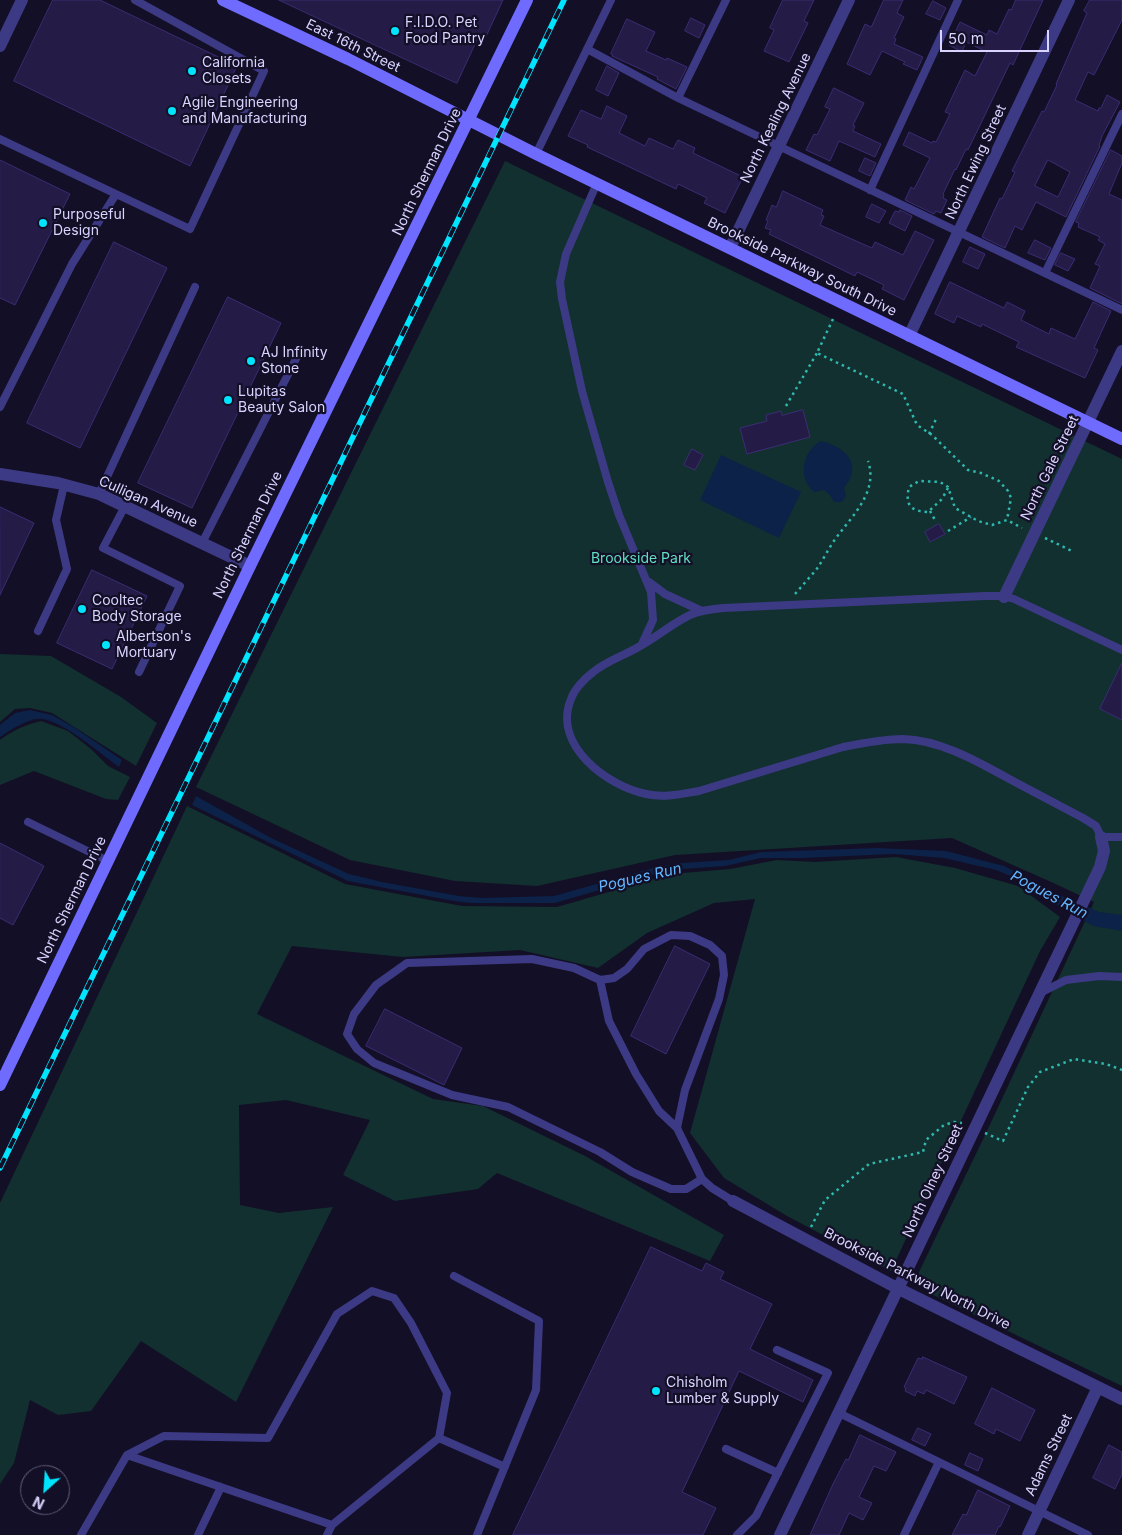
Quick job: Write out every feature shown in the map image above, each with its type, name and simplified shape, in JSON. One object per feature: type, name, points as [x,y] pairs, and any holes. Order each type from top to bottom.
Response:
[{"type":"main road","name":"East 16th Street","points":[[223,0],[348,59],[469,120]]},
{"type":"main road","name":"North Sherman Drive","points":[[0,1085],[250,566],[527,0]]},
{"type":"main road","name":"Brookside Parkway South Drive","points":[[469,120],[1122,439]]},
{"type":"street","points":[[0,46],[22,0]]},
{"type":"street","name":"North Kealing Avenue","points":[[730,248],[849,0]]},
{"type":"street","name":"North Ewing Street","points":[[909,336],[1069,0]]},
{"type":"street","name":"North Gale Street","points":[[1004,597],[1122,351]]},
{"type":"street","name":"Culligan Avenue","points":[[0,474],[64,485],[100,494],[250,566]]},
{"type":"street","name":"North Olney Street","points":[[780,1535],[1100,867],[1104,852],[1101,837]]},
{"type":"street","name":"Brookside Parkway North Drive","points":[[733,1201],[899,1289],[1122,1399]]},
{"type":"street","name":"Adams Street","points":[[1028,1535],[1098,1387]]},
{"type":"lane","points":[[0,139],[190,229],[264,71],[135,0]]},
{"type":"lane","points":[[536,154],[611,0]]},
{"type":"lane","points":[[678,98],[726,0]]},
{"type":"lane","points":[[870,190],[958,0]]},
{"type":"lane","points":[[587,49],[678,98],[1122,310]]},
{"type":"lane","points":[[1046,273],[1122,114]]},
{"type":"lane","points":[[597,183],[566,254],[560,282],[582,391],[608,482],[619,515],[651,592],[652,620],[641,646]]},
{"type":"lane","points":[[0,407],[72,264],[116,194]]},
{"type":"lane","points":[[100,494],[195,286]]},
{"type":"lane","points":[[202,543],[301,349]]},
{"type":"lane","points":[[38,631],[68,569],[56,520],[64,485]]},
{"type":"lane","points":[[124,506],[103,548],[180,586],[140,672]]},
{"type":"lane","points":[[647,581],[665,594],[702,611]]},
{"type":"lane","points":[[1122,650],[1032,607],[1004,597],[985,596],[723,608],[702,611],[688,616],[641,646],[592,672],[571,698],[567,712],[568,729],[573,742],[581,754],[610,781],[646,794],[657,796],[684,794],[721,785],[843,747],[866,742],[904,739],[947,749],[979,762],[1084,818],[1096,826],[1101,837],[1122,837]]},
{"type":"lane","points":[[28,822],[108,861]]},
{"type":"lane","points":[[600,980],[608,1021],[636,1074],[659,1111],[676,1128],[702,1179],[686,1189],[671,1189],[632,1172],[600,1152],[508,1107],[452,1095],[374,1063],[356,1049],[347,1034],[354,1014],[376,985],[407,963],[532,959],[574,968],[600,980],[614,978],[627,969],[644,949],[671,935],[690,936],[710,945],[722,956],[724,975],[719,999],[685,1090],[676,1128]]},
{"type":"lane","points":[[1040,993],[1066,980],[1098,976],[1122,977]]},
{"type":"lane","name":"Brookside Parkway North Drive","points":[[702,1179],[712,1188],[733,1201]]},
{"type":"lane","points":[[454,1276],[539,1321],[536,1390],[477,1535]]},
{"type":"lane","points":[[81,1535],[127,1455],[164,1436],[268,1438],[337,1314],[372,1291],[394,1298],[412,1323],[446,1394],[439,1438],[332,1526],[327,1535]]},
{"type":"lane","points":[[737,1535],[756,1516],[828,1373],[777,1350]]},
{"type":"lane","points":[[839,1413],[1088,1535]]},
{"type":"lane","points":[[439,1438],[505,1467]]},
{"type":"lane","points":[[726,1450],[778,1473]]},
{"type":"lane","points":[[127,1455],[332,1526]]},
{"type":"lane","points":[[904,1535],[939,1462]]},
{"type":"lane","points":[[198,1535],[221,1487]]},
{"type":"path","points":[[786,406],[817,353],[832,319]]},
{"type":"path","points":[[817,353],[903,394],[917,426],[930,434],[968,470],[981,473],[999,481],[1008,491],[1011,498],[1007,520]]},
{"type":"path","points":[[930,434],[937,418]]},
{"type":"path","points":[[786,605],[815,570],[865,498],[870,467],[868,461]]},
{"type":"path","points":[[948,488],[942,499],[930,511],[916,511],[910,507],[906,498],[909,486],[919,481],[940,482],[948,488],[955,508],[971,518],[992,525],[1007,520],[1074,552]]},
{"type":"path","points":[[930,511],[936,522]]},
{"type":"path","points":[[948,531],[971,518]]},
{"type":"path","points":[[986,1133],[1003,1141],[1028,1087],[1040,1072],[1074,1060],[1106,1064],[1122,1070]]},
{"type":"path","points":[[814,1220],[825,1200],[869,1164],[922,1152],[926,1140],[944,1125],[954,1122],[966,1124]]},
{"type":"green space","name":"Brookside Park","points":[[505,161],[1122,459],[1122,1386],[931,1294],[919,1282],[919,1272],[1094,902],[952,838],[675,855],[537,886],[455,881],[350,860],[196,787]]},
{"type":"green space","points":[[0,654],[51,656],[121,697],[157,723],[136,766],[52,713],[30,708],[15,709],[0,722]]},
{"type":"green space","points":[[41,721],[68,731],[91,749],[108,766],[130,777],[118,800],[106,799],[34,771],[0,785],[0,740],[19,728]]},
{"type":"green space","points":[[187,806],[345,884],[462,906],[557,907],[671,874],[730,869],[777,860],[815,862],[896,857],[955,868],[1018,886],[1060,917],[1040,951],[891,1271],[787,1216],[724,1178],[690,1133],[755,899],[714,903],[647,933],[598,968],[520,950],[403,957],[292,946],[257,1014],[433,1099],[483,1106],[585,1156],[724,1235],[710,1261],[497,1173],[478,1189],[395,1201],[343,1175],[370,1120],[286,1100],[239,1105],[240,1205],[279,1213],[333,1207],[236,1402],[141,1341],[91,1411],[58,1415],[30,1400],[14,1463],[0,1484],[0,1203]]},
{"type":"water","points":[[820,441],[829,443],[844,452],[852,464],[850,479],[844,488],[846,496],[842,502],[834,502],[824,490],[814,492],[805,479],[804,465],[806,458]]},
{"type":"water","points":[[721,455],[801,492],[779,538],[700,500]]},
{"type":"water","points":[[30,710],[52,715],[75,728],[122,760],[119,767],[72,732],[52,721],[43,719],[32,720],[0,737],[0,725],[15,713]]},
{"type":"water","name":"Pogues Run","points":[[196,796],[271,838],[349,874],[459,896],[482,898],[554,896],[653,868],[681,863],[729,860],[761,852],[877,848],[946,851],[1004,866],[1064,897],[1099,912],[1122,915],[1122,931],[1093,926],[1020,880],[996,870],[944,858],[894,854],[761,858],[725,866],[668,870],[555,903],[471,903],[454,901],[348,881],[192,805]]},
{"type":"building","points":[[53,0],[100,0],[237,66],[190,166],[14,81]]},
{"type":"building","points":[[279,0],[503,0],[483,43],[477,40],[457,83]]},
{"type":"building","points":[[783,0],[814,0],[804,21],[808,23],[789,62],[764,51],[774,30],[770,28]]},
{"type":"building","points":[[884,0],[903,0],[897,13],[904,17],[894,38],[896,39],[894,44],[923,57],[917,70],[882,51],[870,75],[847,64],[865,24],[871,27]]},
{"type":"building","points":[[1016,0],[1043,0],[1013,65],[1010,63],[968,150],[966,149],[943,194],[943,198],[947,200],[941,213],[936,211],[934,214],[905,200],[911,187],[914,189],[930,158],[903,145],[909,132],[932,143],[933,141],[936,142],[950,114],[945,112],[965,70],[975,76],[987,52],[966,42],[962,52],[949,45],[960,22],[987,35],[989,30],[997,34],[1009,9],[1011,10]]},
{"type":"building","points":[[1090,0],[1122,0],[1122,20],[1094,75],[1088,72],[1075,100],[1098,111],[1107,95],[1120,102],[1102,136],[1100,146],[1066,217],[1036,202],[1022,230],[1015,226],[1005,248],[982,237],[1000,198],[1002,199],[1015,172],[1012,171],[1057,85],[1087,13],[1084,11]],"holes":[[[1048,160],[1070,172],[1058,197],[1035,186]]]},
{"type":"building","points":[[933,1],[946,8],[940,20],[926,14]]},
{"type":"building","points":[[691,18],[705,25],[699,38],[685,31]]},
{"type":"building","points":[[627,19],[655,32],[646,51],[687,67],[676,89],[657,79],[658,77],[612,56],[611,54]]},
{"type":"building","points":[[607,66],[619,73],[608,96],[596,90]]},
{"type":"building","points":[[834,88],[864,103],[853,125],[855,126],[853,131],[881,144],[875,157],[839,141],[830,161],[806,150],[814,134],[817,135],[830,109],[825,107]]},
{"type":"building","points":[[607,106],[627,116],[619,133],[645,146],[649,138],[673,149],[678,140],[695,148],[693,153],[743,177],[725,213],[704,203],[707,198],[678,184],[676,189],[587,147],[588,145],[568,136],[581,110],[601,119]]},
{"type":"building","points":[[1111,150],[1122,156],[1122,163],[1109,194],[1122,200],[1122,304],[1090,288],[1100,266],[1095,264],[1105,244],[1098,240],[1100,237],[1078,227],[1079,223],[1076,222]]},
{"type":"building","points":[[865,158],[876,163],[870,176],[859,171]]},
{"type":"building","points":[[0,160],[70,194],[15,305],[0,298]]},
{"type":"building","points":[[783,191],[823,210],[821,215],[824,216],[820,225],[872,248],[875,242],[903,255],[915,231],[934,240],[904,300],[882,289],[884,285],[857,272],[855,276],[769,234],[771,230],[765,228],[768,221],[766,220],[772,205],[776,207]]},
{"type":"building","points":[[872,204],[886,211],[879,223],[866,217]]},
{"type":"building","points":[[900,210],[912,216],[905,231],[889,223],[895,211],[899,212]]},
{"type":"building","points":[[1035,240],[1051,248],[1045,260],[1028,253]]},
{"type":"building","points":[[114,242],[167,268],[80,448],[27,423]]},
{"type":"building","points":[[970,247],[985,254],[978,269],[963,262]]},
{"type":"building","points":[[1061,253],[1075,259],[1068,271],[1055,265]]},
{"type":"building","points":[[950,282],[1004,308],[1007,302],[1025,311],[1021,320],[1049,334],[1051,328],[1075,339],[1093,302],[1111,311],[1094,348],[1098,350],[1085,378],[1016,347],[1019,342],[982,324],[981,327],[957,316],[954,323],[935,314]]},
{"type":"building","points":[[228,297],[281,323],[192,508],[138,483]]},
{"type":"building","points":[[803,410],[810,437],[747,454],[740,428],[767,421],[766,415],[781,411],[782,415]]},
{"type":"building","points":[[692,449],[703,455],[695,470],[684,465]]},
{"type":"building","points":[[0,507],[34,523],[0,595]]},
{"type":"building","points":[[939,524],[945,534],[930,542],[925,532]]},
{"type":"building","points":[[92,570],[147,596],[112,669],[57,643]]},
{"type":"building","points":[[1122,663],[1122,720],[1100,709]]},
{"type":"building","points":[[0,843],[44,866],[13,925],[0,918]]},
{"type":"building","points":[[675,946],[710,964],[666,1054],[631,1036]]},
{"type":"building","points":[[385,1009],[462,1048],[444,1085],[366,1046]]},
{"type":"building","name":"Chisholm Lumber & Supply","points":[[651,1247],[702,1271],[706,1263],[724,1272],[720,1279],[772,1304],[750,1349],[813,1380],[803,1402],[739,1371],[682,1492],[716,1508],[703,1535],[513,1535]]},
{"type":"building","points":[[923,1357],[967,1377],[954,1404],[926,1390],[924,1394],[917,1391],[915,1396],[905,1391],[906,1388],[904,1387],[918,1358],[922,1359]]},
{"type":"building","points":[[992,1388],[1035,1410],[1020,1441],[996,1429],[994,1434],[975,1424]]},
{"type":"building","points":[[918,1428],[931,1434],[925,1446],[912,1440]]},
{"type":"building","points":[[860,1435],[896,1452],[886,1471],[874,1466],[859,1497],[872,1503],[863,1520],[849,1513],[839,1535],[810,1535],[833,1484],[846,1459],[848,1460]]},
{"type":"building","points":[[1109,1445],[1122,1452],[1122,1474],[1115,1489],[1093,1478]]},
{"type":"building","points":[[970,1453],[983,1459],[978,1471],[965,1465]]},
{"type":"building","points":[[978,1490],[1010,1506],[1000,1527],[995,1535],[952,1535],[963,1514],[966,1515]]},
{"type":"railway","points":[[0,1168],[564,0]]},
{"type":"place","name":"F.I.D.O. Pet Food Pantry","points":[[395,31]]},
{"type":"place","name":"California Closets","points":[[192,71]]},
{"type":"place","name":"Agile Engineering and Manufacturing","points":[[172,111]]},
{"type":"place","name":"Purposeful Design","points":[[43,223]]},
{"type":"place","name":"AJ Infinity Stone","points":[[251,361]]},
{"type":"place","name":"Lupitas Beauty Salon","points":[[228,400]]},
{"type":"place","name":"Cooltec Body Storage","points":[[82,609]]},
{"type":"place","name":"Albertson's Mortuary","points":[[106,645]]},
{"type":"place","name":"Chisholm Lumber & Supply","points":[[656,1391]]}]
